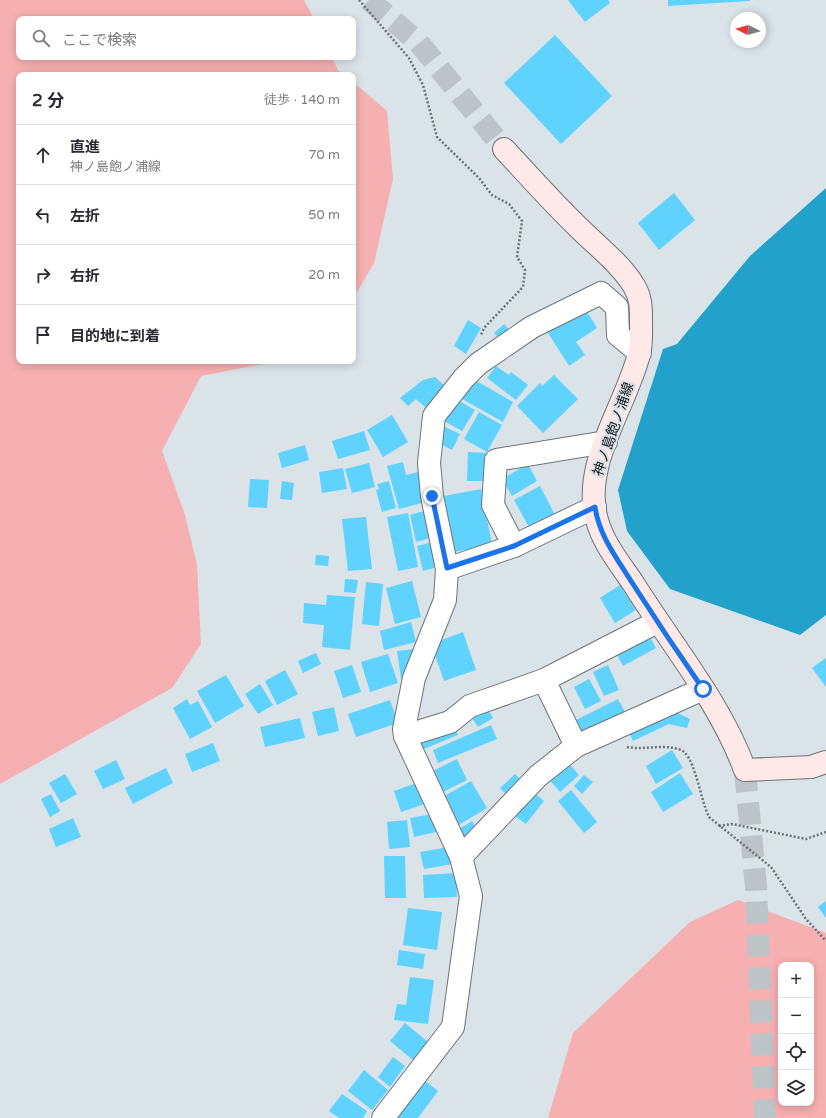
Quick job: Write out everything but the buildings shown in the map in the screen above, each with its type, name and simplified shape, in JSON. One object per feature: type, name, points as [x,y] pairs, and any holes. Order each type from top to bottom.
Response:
[{"type":"main road","name":"神ノ島飽ノ浦線","points":[[504,149],[561,211],[624,272],[634,286],[641,301],[640,353],[606,442],[596,476],[593,494],[597,520],[603,537],[657,622],[703,689],[736,745],[745,770],[811,767],[826,762]]},
{"type":"street","points":[[383,1118],[453,1027],[470,896],[461,857],[405,736],[405,724],[414,678],[445,600],[447,568],[432,496],[430,450],[434,416],[464,378],[478,364],[532,328],[601,293],[617,307],[618,335],[640,353]]},
{"type":"street","points":[[514,546],[493,505],[496,460],[606,442]]},
{"type":"street","points":[[447,568],[514,546],[595,507]]},
{"type":"street","points":[[405,736],[450,722],[470,706],[544,680],[657,622]]},
{"type":"street","points":[[544,680],[576,746]]},
{"type":"street","points":[[461,857],[538,776],[576,746],[703,689]]},
{"type":"path","points":[[359,0],[409,58],[423,85],[437,137],[479,178],[492,195],[509,204],[522,221],[517,257],[525,270],[523,287],[484,328],[478,342]]},
{"type":"path","points":[[618,727],[627,747],[675,748],[684,752],[690,759],[704,808],[709,817],[771,867],[806,919],[826,941]]},
{"type":"path","points":[[719,826],[732,824],[806,839],[826,832]]},
{"type":"shaded area","points":[[0,0],[304,0],[312,16],[16,16],[16,60],[333,60],[340,72],[16,72],[16,364],[263,364],[201,376],[162,451],[185,515],[197,565],[201,644],[172,688],[0,784]]},
{"type":"shaded area","points":[[356,85],[387,111],[393,179],[374,263],[356,294]]},
{"type":"shaded area","points":[[738,900],[826,933],[826,1118],[548,1118],[573,1033],[690,922]]},
{"type":"water","points":[[826,188],[826,615],[800,635],[670,589],[627,531],[618,490],[663,349],[677,344],[750,256]]},
{"type":"tunnel","points":[[369,0],[419,43],[504,149]]},
{"type":"tunnel","points":[[745,770],[756,887],[765,1118]]},
{"type":"route","points":[[432,496],[447,568],[514,546],[595,507],[597,520],[603,537],[657,622],[703,689]]}]
